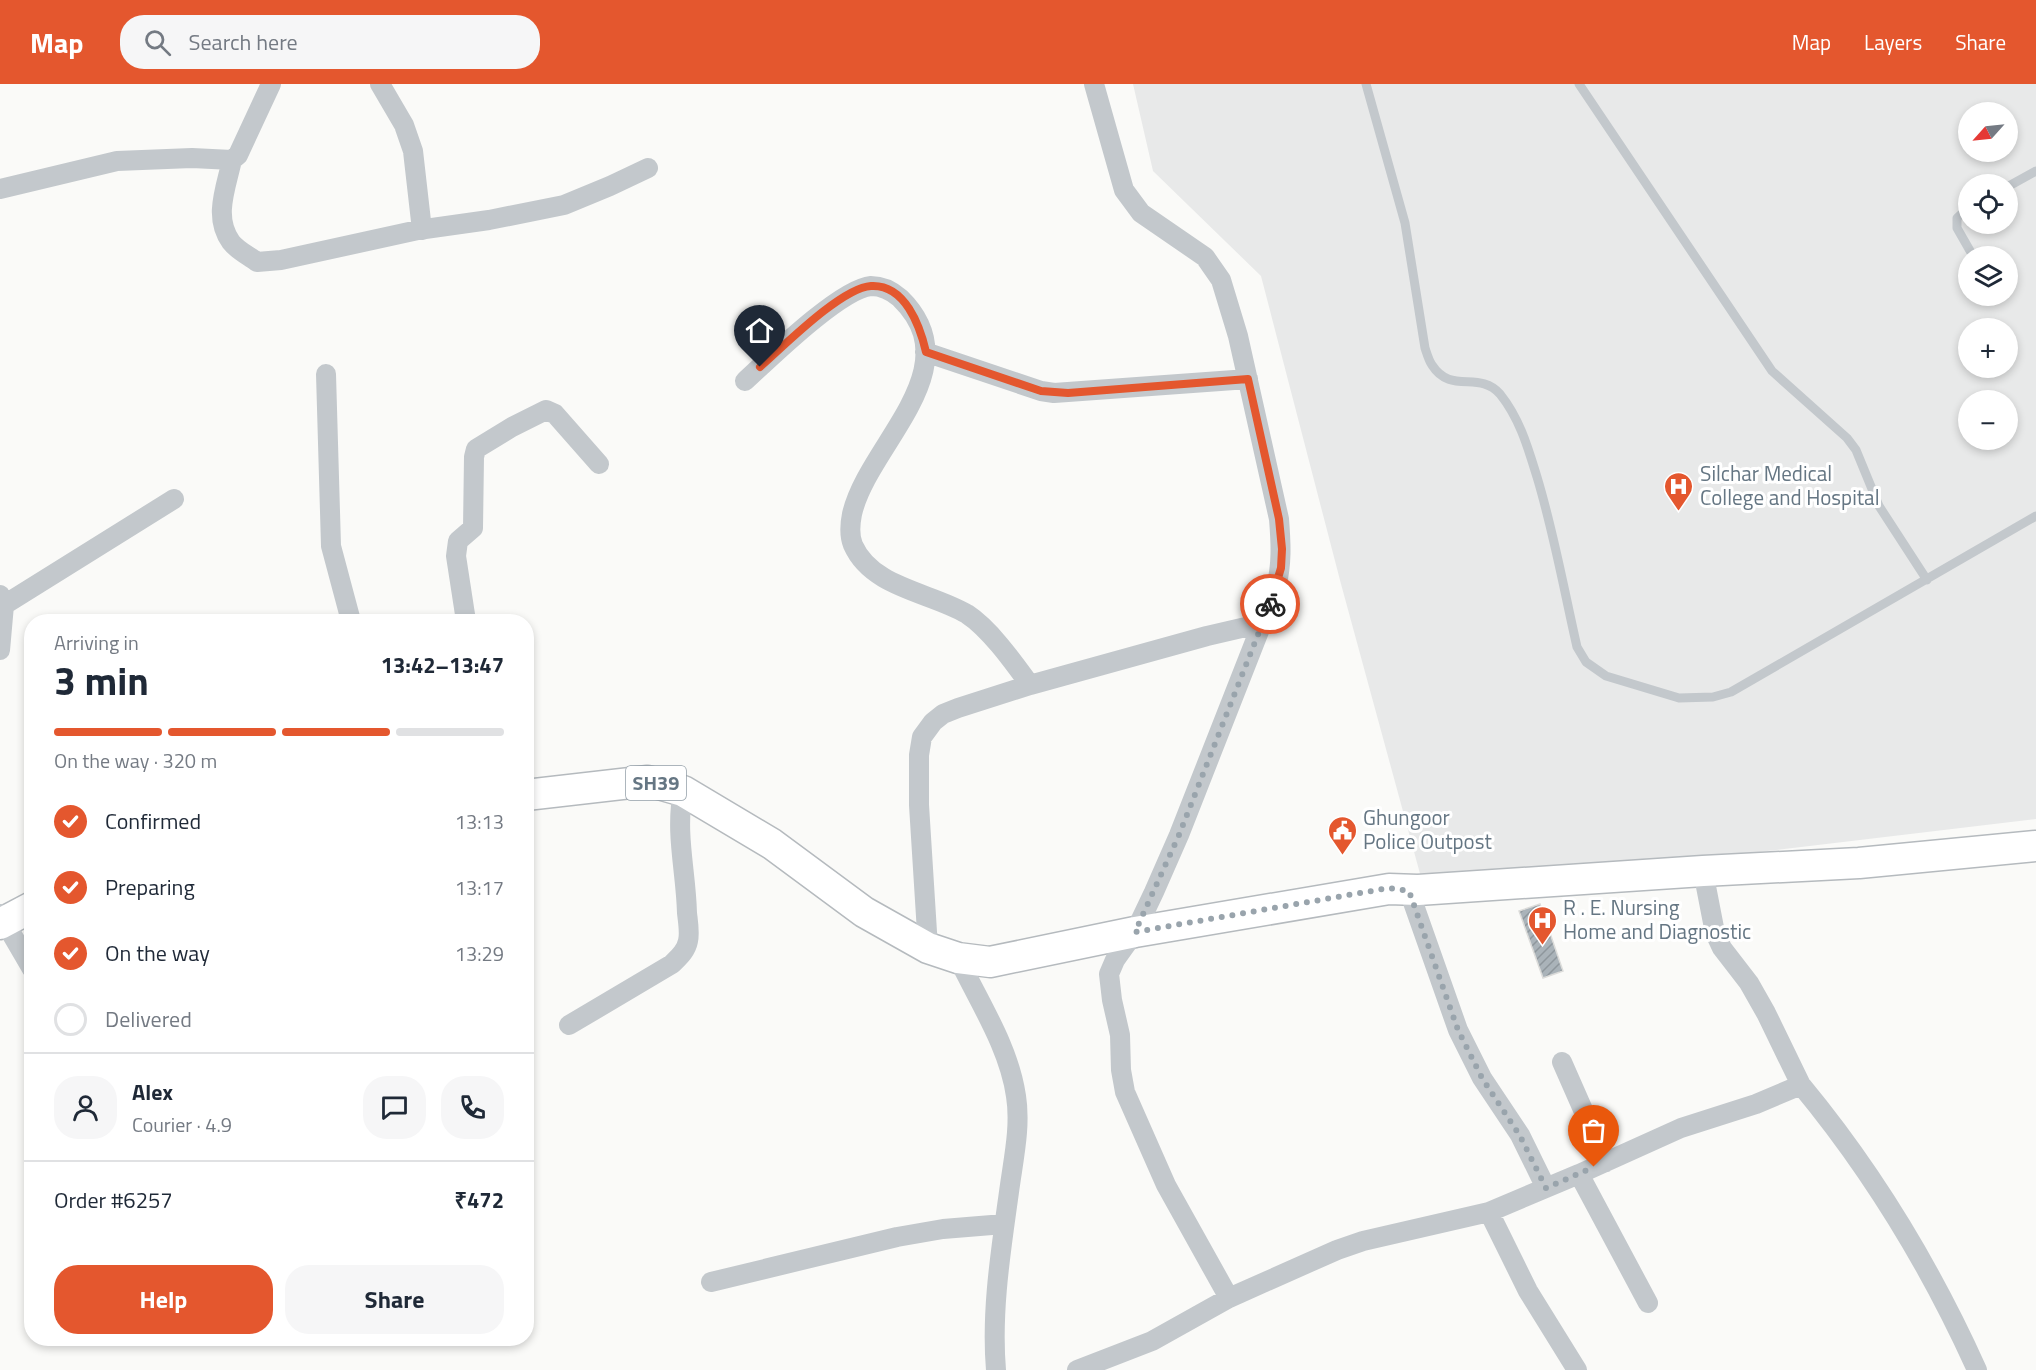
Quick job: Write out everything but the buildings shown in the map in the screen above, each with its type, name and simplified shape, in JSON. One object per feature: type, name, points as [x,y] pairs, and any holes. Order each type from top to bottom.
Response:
[{"type":"main road","name":"SH39","points":[[534,794],[648,781],[683,791],[772,844],[864,912],[928,948],[958,958],[990,962],[1135,932],[1389,888],[1409,891],[1859,863],[2036,846]]},
{"type":"main road","points":[[1,920],[24,910]]},
{"type":"street","points":[[271,84],[238,155],[232,160],[220,214],[223,227],[232,243],[257,262],[281,260],[422,230],[564,205],[601,191],[648,168]]},
{"type":"street","points":[[380,84],[404,125],[413,151],[422,230]]},
{"type":"street","points":[[1094,84],[1115,167],[1124,190],[1141,213],[1205,257],[1215,269],[1227,297],[1279,519],[1281,568],[1263,623],[1179,835],[1135,932],[1115,960],[1109,974],[1120,1035],[1121,1070],[1125,1092],[1166,1185],[1229,1298]]},
{"type":"street","points":[[0,189],[117,161],[192,158],[232,160]]},
{"type":"street","points":[[745,381],[805,327],[856,291],[871,286],[882,288],[894,292],[908,306],[919,327],[926,352],[926,365],[919,389],[856,498],[850,524],[852,542],[861,559],[881,576],[968,615],[1010,658],[1030,686]]},
{"type":"street","points":[[926,352],[1041,391],[1054,393],[1248,379]]},
{"type":"street","points":[[326,374],[331,546],[349,614]]},
{"type":"street","points":[[465,614],[456,556],[458,541],[473,528],[476,449],[546,410],[555,414],[599,464]]},
{"type":"street","points":[[0,650],[2,600],[174,499]]},
{"type":"street","points":[[928,948],[919,805],[919,755],[922,737],[933,722],[943,714],[1030,686],[1207,636],[1263,623]]},
{"type":"street","points":[[569,1025],[672,964],[683,954],[688,940],[687,900],[679,837],[683,791]]},
{"type":"street","points":[[1702,871],[1715,933],[1722,948],[1749,983],[1801,1085],[1848,1147],[1899,1221],[1937,1288],[1977,1370]]},
{"type":"street","points":[[1409,891],[1458,1030],[1482,1078],[1520,1136],[1546,1188]]},
{"type":"street","points":[[1,920],[24,956]]},
{"type":"street","points":[[958,958],[1005,1054],[1016,1097],[1014,1155],[1004,1224],[995,1320],[996,1370]]},
{"type":"street","points":[[1562,1062],[1606,1162]]},
{"type":"street","points":[[1077,1370],[1121,1362],[1229,1298],[1304,1264],[1363,1241],[1489,1212],[1682,1128],[1756,1104],[1801,1085]]},
{"type":"street","points":[[1579,1174],[1648,1303]]},
{"type":"street","points":[[1489,1212],[1528,1290],[1577,1370]]},
{"type":"street","points":[[711,1282],[897,1237],[943,1229],[1004,1224]]},
{"type":"lane","points":[[1366,84],[1404,223],[1425,348],[1432,365],[1451,382],[1485,383],[1497,392],[1511,409],[1525,438],[1551,524],[1577,647],[1586,662],[1606,676],[1679,698],[1713,698],[1731,692],[2036,516]]},
{"type":"lane","points":[[1579,84],[1772,371],[1847,438],[1856,450],[1879,506],[1927,580]]},
{"type":"lane","points":[[2018,183],[2034,176]]},
{"type":"shaded area","name":"Silchar Medical College and Hospital","points":[[1133,84],[2036,84],[2036,819],[1425,892],[1341,584],[1261,276],[1153,171]]},
{"type":"way so far","points":[[1270,604],[1179,835],[1135,932],[1389,888],[1409,891],[1458,1030],[1482,1078],[1509,1116],[1546,1188],[1594,1167]]},
{"type":"place","name":"Silchar Medical College and Hospital","points":[[1679,512]]},
{"type":"place","name":"Ghungoor Police Outpost","points":[[1342,856]]},
{"type":"place","name":"R . E. Nursing Home and Diagnostic","points":[[1542,946]]},
{"type":"route","points":[[760,367],[805,327],[841,300],[856,291],[871,286],[894,292],[908,306],[919,327],[926,352],[1041,391],[1068,393],[1248,379],[1279,519],[1282,549],[1281,568],[1270,604]]}]
